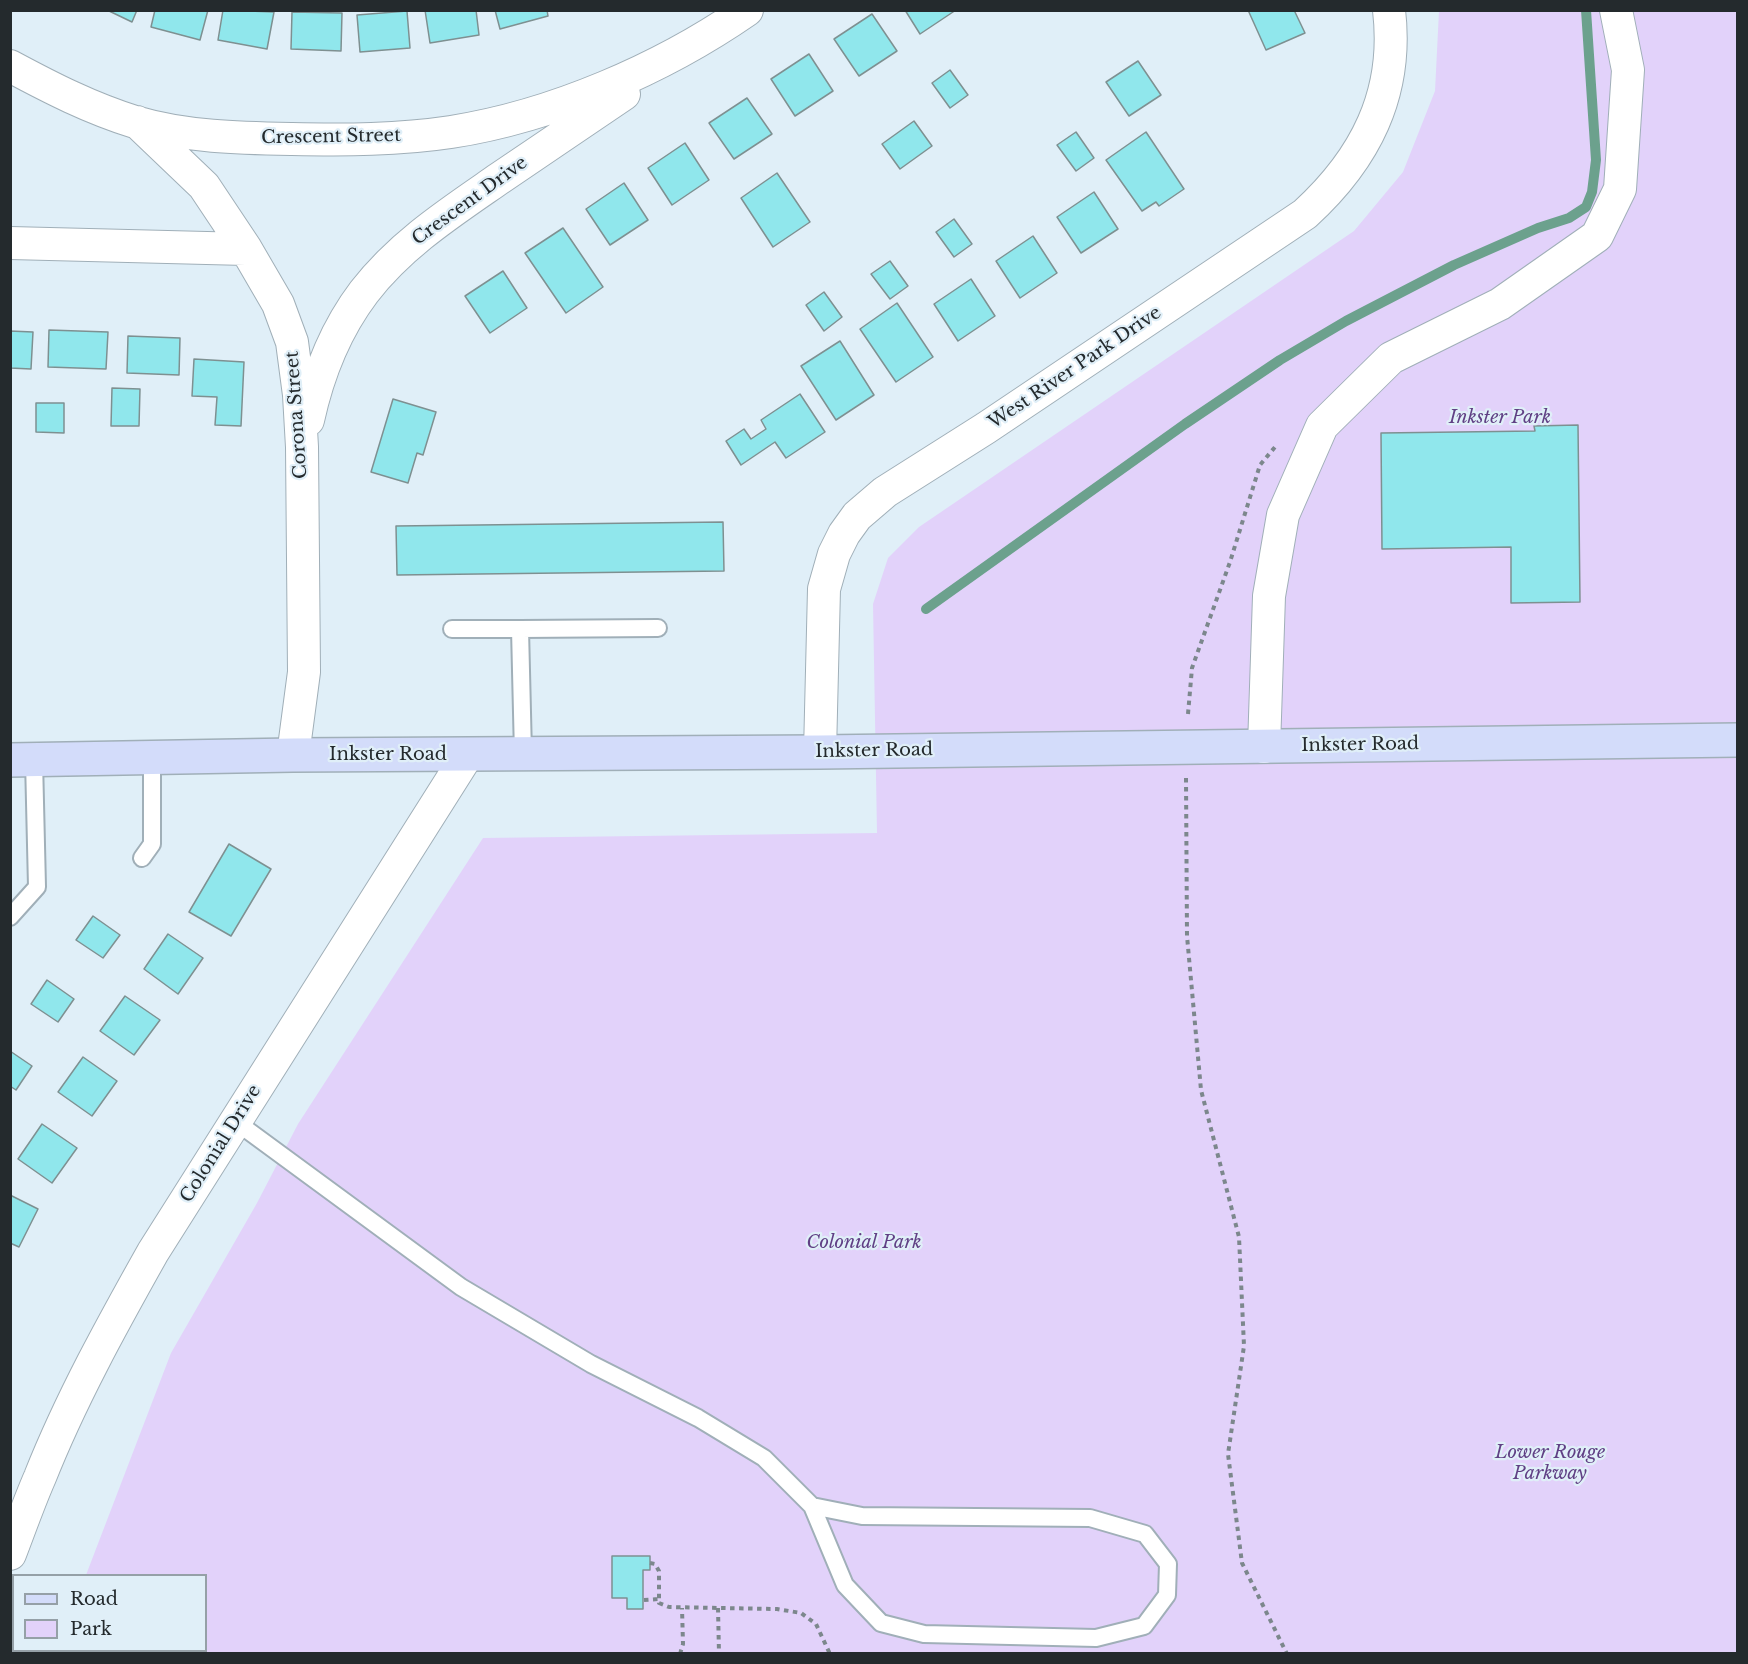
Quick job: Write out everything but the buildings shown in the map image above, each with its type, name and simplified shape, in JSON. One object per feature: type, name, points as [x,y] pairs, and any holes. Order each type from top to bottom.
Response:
[{"type":"main road","name":"Inkster Road","points":[[22,760],[293,755],[820,752],[1737,740]]},
{"type":"street","name":"West River Park Drive","points":[[820,752],[824,589],[834,554],[844,534],[857,516],[885,492],[986,428],[1305,214],[1331,190],[1365,143],[1379,109],[1388,73],[1391,27],[1389,10]]},
{"type":"street","points":[[1264,747],[1269,596],[1281,526],[1283,515],[1322,426],[1391,358],[1500,304],[1597,237],[1620,189],[1628,70],[1616,10]]},
{"type":"street","name":"Crescent Street","points":[[10,66],[61,94],[98,110],[137,122],[190,133],[244,138],[369,140],[450,132],[515,118],[590,94],[631,76],[736,18]]},
{"type":"street","name":"Crescent Drive","points":[[302,447],[314,392],[334,340],[363,292],[392,259],[435,223],[736,18]]},
{"type":"street","name":"Corona Street","points":[[137,122],[204,186],[246,249],[278,304],[292,342],[299,395],[302,447],[304,672],[293,755]]},
{"type":"street","points":[[10,243],[246,249]]},
{"type":"street","name":"Colonial Drive","points":[[10,1554],[40,1475],[77,1394],[113,1322],[153,1252],[468,754]]},
{"type":"lane","points":[[452,629],[658,628]]},
{"type":"lane","points":[[520,629],[523,754]]},
{"type":"lane","points":[[142,858],[152,844],[152,758]]},
{"type":"lane","points":[[10,917],[37,887],[22,760]]},
{"type":"lane","points":[[235,1121],[461,1287],[591,1364],[698,1418],[764,1458],[812,1506],[845,1585],[881,1623],[924,1634],[1096,1638],[1144,1626],[1167,1595],[1168,1564],[1145,1534],[1090,1518],[862,1516],[812,1506]]},
{"type":"path","points":[[1186,791],[1187,936],[1201,1090],[1239,1237],[1244,1346],[1228,1454],[1242,1563],[1287,1653]]},
{"type":"path","points":[[650,1563],[655,1564],[659,1571],[659,1603],[682,1608],[777,1609],[801,1613],[816,1624],[830,1653]]},
{"type":"path","points":[[644,1600],[660,1599]]},
{"type":"path","points":[[680,1653],[683,1644],[682,1608]]},
{"type":"path","points":[[718,1608],[719,1653]]},
{"type":"green space","name":"Colonial Park","points":[[1439,11],[1737,11],[1737,1653],[55,1654],[56,1652],[207,1652],[207,1574],[86,1574],[171,1353],[257,1203],[298,1124],[483,838],[877,833],[873,604],[888,558],[919,527],[1354,231],[1403,172],[1435,91]]},
{"type":"waterway","points":[[926,609],[1185,424],[1280,360],[1346,321],[1454,265],[1538,228],[1569,218],[1586,207],[1592,192],[1596,160],[1586,10]]},
{"type":"park label","name":"Inkster Park","points":[[1500,418]]},
{"type":"park label","name":"Lower Rouge Parkway","points":[[1550,1463]]}]
